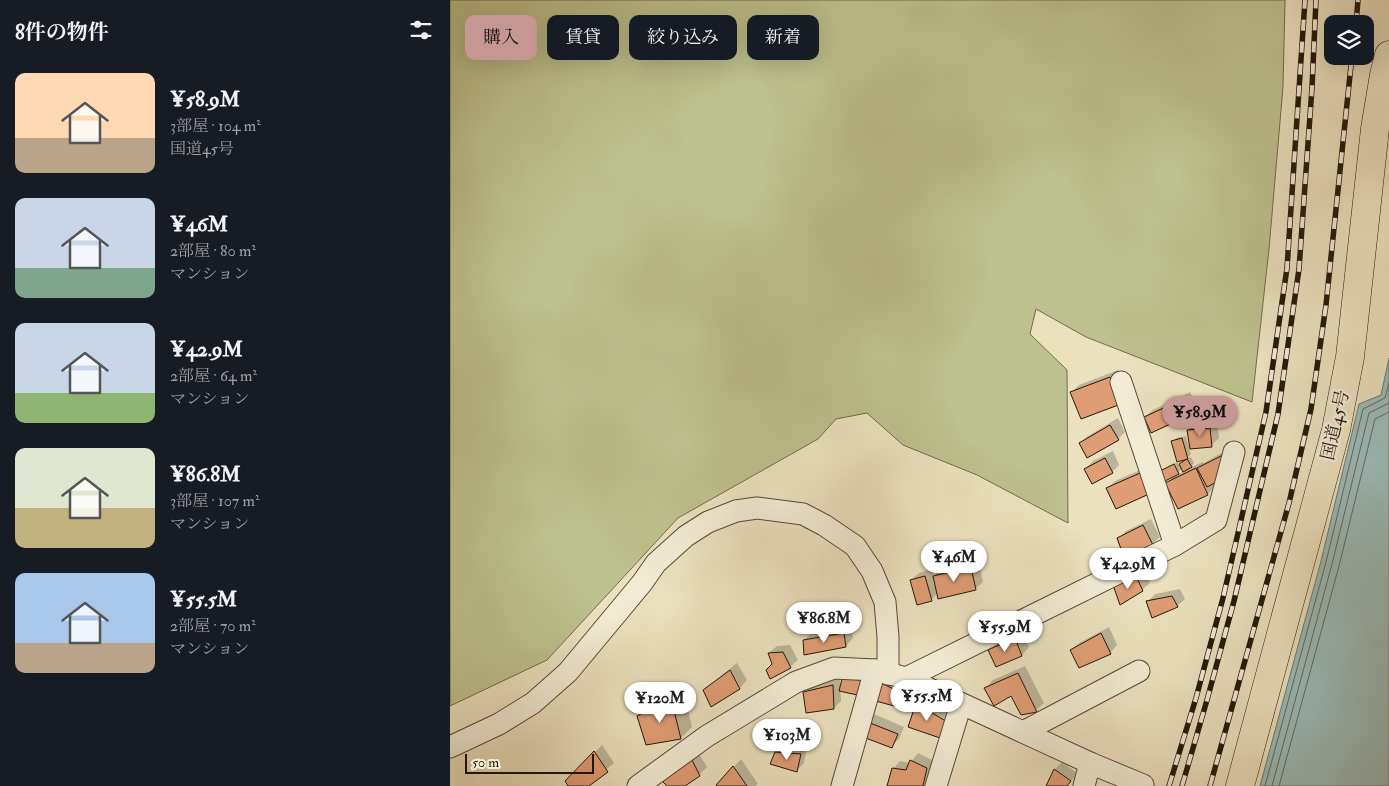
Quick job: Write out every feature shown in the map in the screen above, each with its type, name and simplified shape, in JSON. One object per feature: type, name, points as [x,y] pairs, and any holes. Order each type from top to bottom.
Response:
[{"type":"highway","name":"国道45号","points":[[1240,786],[1336,430],[1350,357],[1375,129],[1389,55]]},
{"type":"street","points":[[1122,382],[1175,545]]},
{"type":"street","points":[[890,674],[1175,545],[1216,520],[1234,452]]},
{"type":"street","points":[[450,747],[500,724],[532,703],[568,672],[642,583],[656,562],[686,536],[708,522],[736,511],[757,508],[804,514],[824,525],[854,546],[872,571],[885,602],[890,674],[842,786]]},
{"type":"street","points":[[638,786],[707,736],[796,682],[834,668],[890,674],[1143,785]]},
{"type":"street","points":[[1023,732],[1139,671]]},
{"type":"street","points":[[936,786],[961,704]]},
{"type":"street","points":[[1084,786],[1090,763]]},
{"type":"green space","points":[[450,0],[1285,0],[1283,87],[1269,249],[1252,402],[1086,337],[1036,309],[1030,334],[1067,370],[1068,523],[977,475],[903,445],[867,413],[836,419],[818,439],[678,518],[547,660],[450,706]]},
{"type":"water","points":[[1389,358],[1389,786],[1260,786],[1321,561],[1359,404],[1381,395]]},
{"type":"building","points":[[1110,377],[1121,404],[1081,419],[1070,392]]},
{"type":"building","points":[[1183,399],[1190,415],[1151,433],[1144,417]]},
{"type":"building","points":[[1110,425],[1119,440],[1087,458],[1079,443]]},
{"type":"building","points":[[1210,428],[1212,447],[1190,449],[1187,430]]},
{"type":"building","points":[[1182,438],[1188,459],[1177,462],[1171,441]]},
{"type":"building","points":[[1223,455],[1222,479],[1207,487],[1197,468]]},
{"type":"building","points":[[1105,458],[1113,473],[1092,484],[1084,469]]},
{"type":"building","points":[[1187,459],[1192,467],[1183,472],[1179,464]]},
{"type":"building","points":[[1174,464],[1179,474],[1165,481],[1160,471]]},
{"type":"building","points":[[1196,468],[1208,495],[1178,509],[1165,483]]},
{"type":"building","points":[[1140,473],[1149,494],[1116,509],[1106,488]]},
{"type":"building","points":[[1143,525],[1153,545],[1117,563],[1112,553],[1121,549],[1117,538]]},
{"type":"building","points":[[971,567],[976,590],[938,599],[933,576]]},
{"type":"building","points":[[925,576],[932,601],[917,605],[910,580]]},
{"type":"building","points":[[1136,576],[1143,591],[1120,605],[1113,585]]},
{"type":"building","points":[[1172,596],[1178,607],[1152,618],[1146,601]]},
{"type":"building","points":[[844,633],[846,647],[804,655],[803,640]]},
{"type":"building","points":[[1101,633],[1111,654],[1079,668],[1070,650]]},
{"type":"building","points":[[1015,638],[1022,656],[996,667],[988,650]]},
{"type":"building","points":[[783,652],[791,668],[770,679],[766,670],[772,664],[768,653]]},
{"type":"building","points":[[730,670],[740,689],[711,707],[703,690]]},
{"type":"building","points":[[1018,673],[1037,712],[1021,715],[1011,696],[994,706],[984,688]]},
{"type":"building","points":[[842,679],[865,680],[862,696],[839,691]]},
{"type":"building","points":[[879,682],[904,694],[898,707],[872,700]]},
{"type":"building","points":[[833,685],[834,709],[806,713],[803,692]]},
{"type":"building","points":[[671,698],[681,739],[646,745],[637,716]]},
{"type":"building","points":[[916,703],[947,722],[940,738],[908,727]]},
{"type":"building","points":[[865,721],[898,734],[892,748],[863,737]]},
{"type":"building","points":[[594,751],[608,772],[589,786],[568,786],[565,781]]},
{"type":"building","points":[[775,752],[801,754],[797,772],[770,764]]},
{"type":"building","points":[[692,760],[700,776],[685,786],[667,786],[662,781]]},
{"type":"building","points":[[910,760],[927,768],[923,786],[887,786],[892,768],[906,770]]},
{"type":"building","points":[[733,766],[747,786],[717,786],[716,785]]},
{"type":"building","points":[[1054,769],[1071,781],[1067,786],[1046,786]]},
{"type":"railway","points":[[1169,786],[1196,698],[1223,598],[1266,412],[1287,268],[1305,0]]},
{"type":"railway","points":[[1182,786],[1234,601],[1278,414],[1299,269],[1312,88],[1316,0]]},
{"type":"railway","points":[[1357,15],[1358,0]]},
{"type":"railway","points":[[1210,786],[1289,503],[1311,409],[1326,305],[1351,65]]}]
